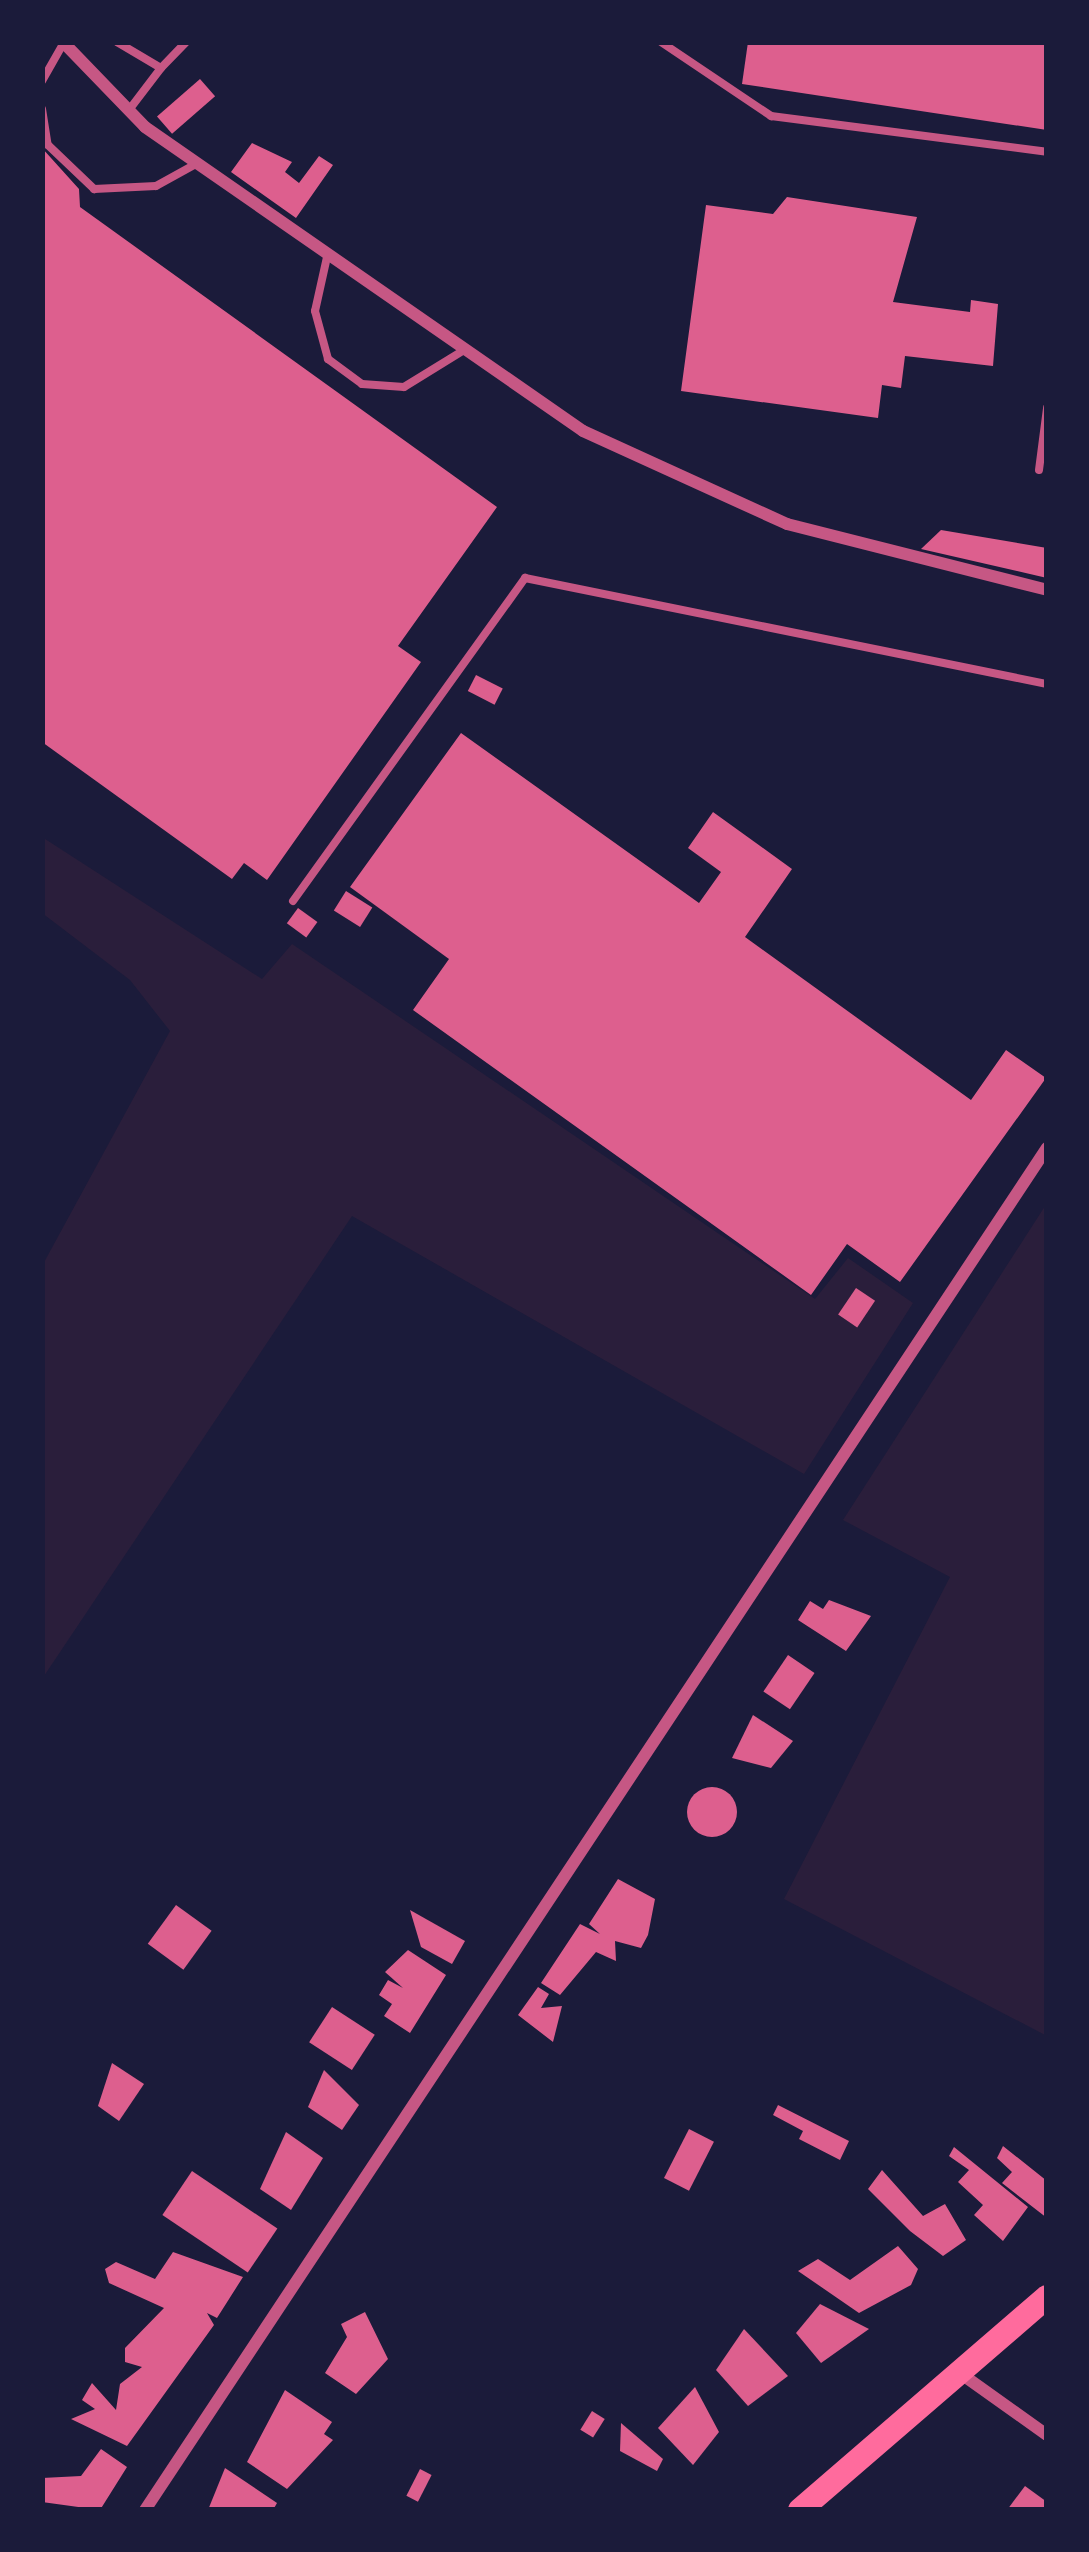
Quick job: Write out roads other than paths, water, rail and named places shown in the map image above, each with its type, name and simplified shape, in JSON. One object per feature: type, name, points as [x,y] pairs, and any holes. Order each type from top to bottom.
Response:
[{"type":"main road","points":[[800,2510],[1047,2297]]},
{"type":"street","points":[[63,42],[129,111],[327,257],[461,352],[681,484],[889,554],[1047,590]]},
{"type":"street","points":[[146,2510],[1047,1148]]},
{"type":"street","points":[[959,2373],[1047,2435]]},
{"type":"lane","points":[[42,81],[63,42]]},
{"type":"lane","points":[[117,42],[161,68]]},
{"type":"lane","points":[[129,111],[186,42]]},
{"type":"lane","points":[[661,42],[771,116],[1047,152]]},
{"type":"lane","points":[[42,109],[48,145],[94,189],[156,187],[197,164]]},
{"type":"lane","points":[[327,257],[315,311],[328,359],[362,384],[404,387],[461,352]]},
{"type":"lane","points":[[1039,470],[1047,408]]},
{"type":"lane","points":[[293,901],[525,578],[1047,684]]}]
